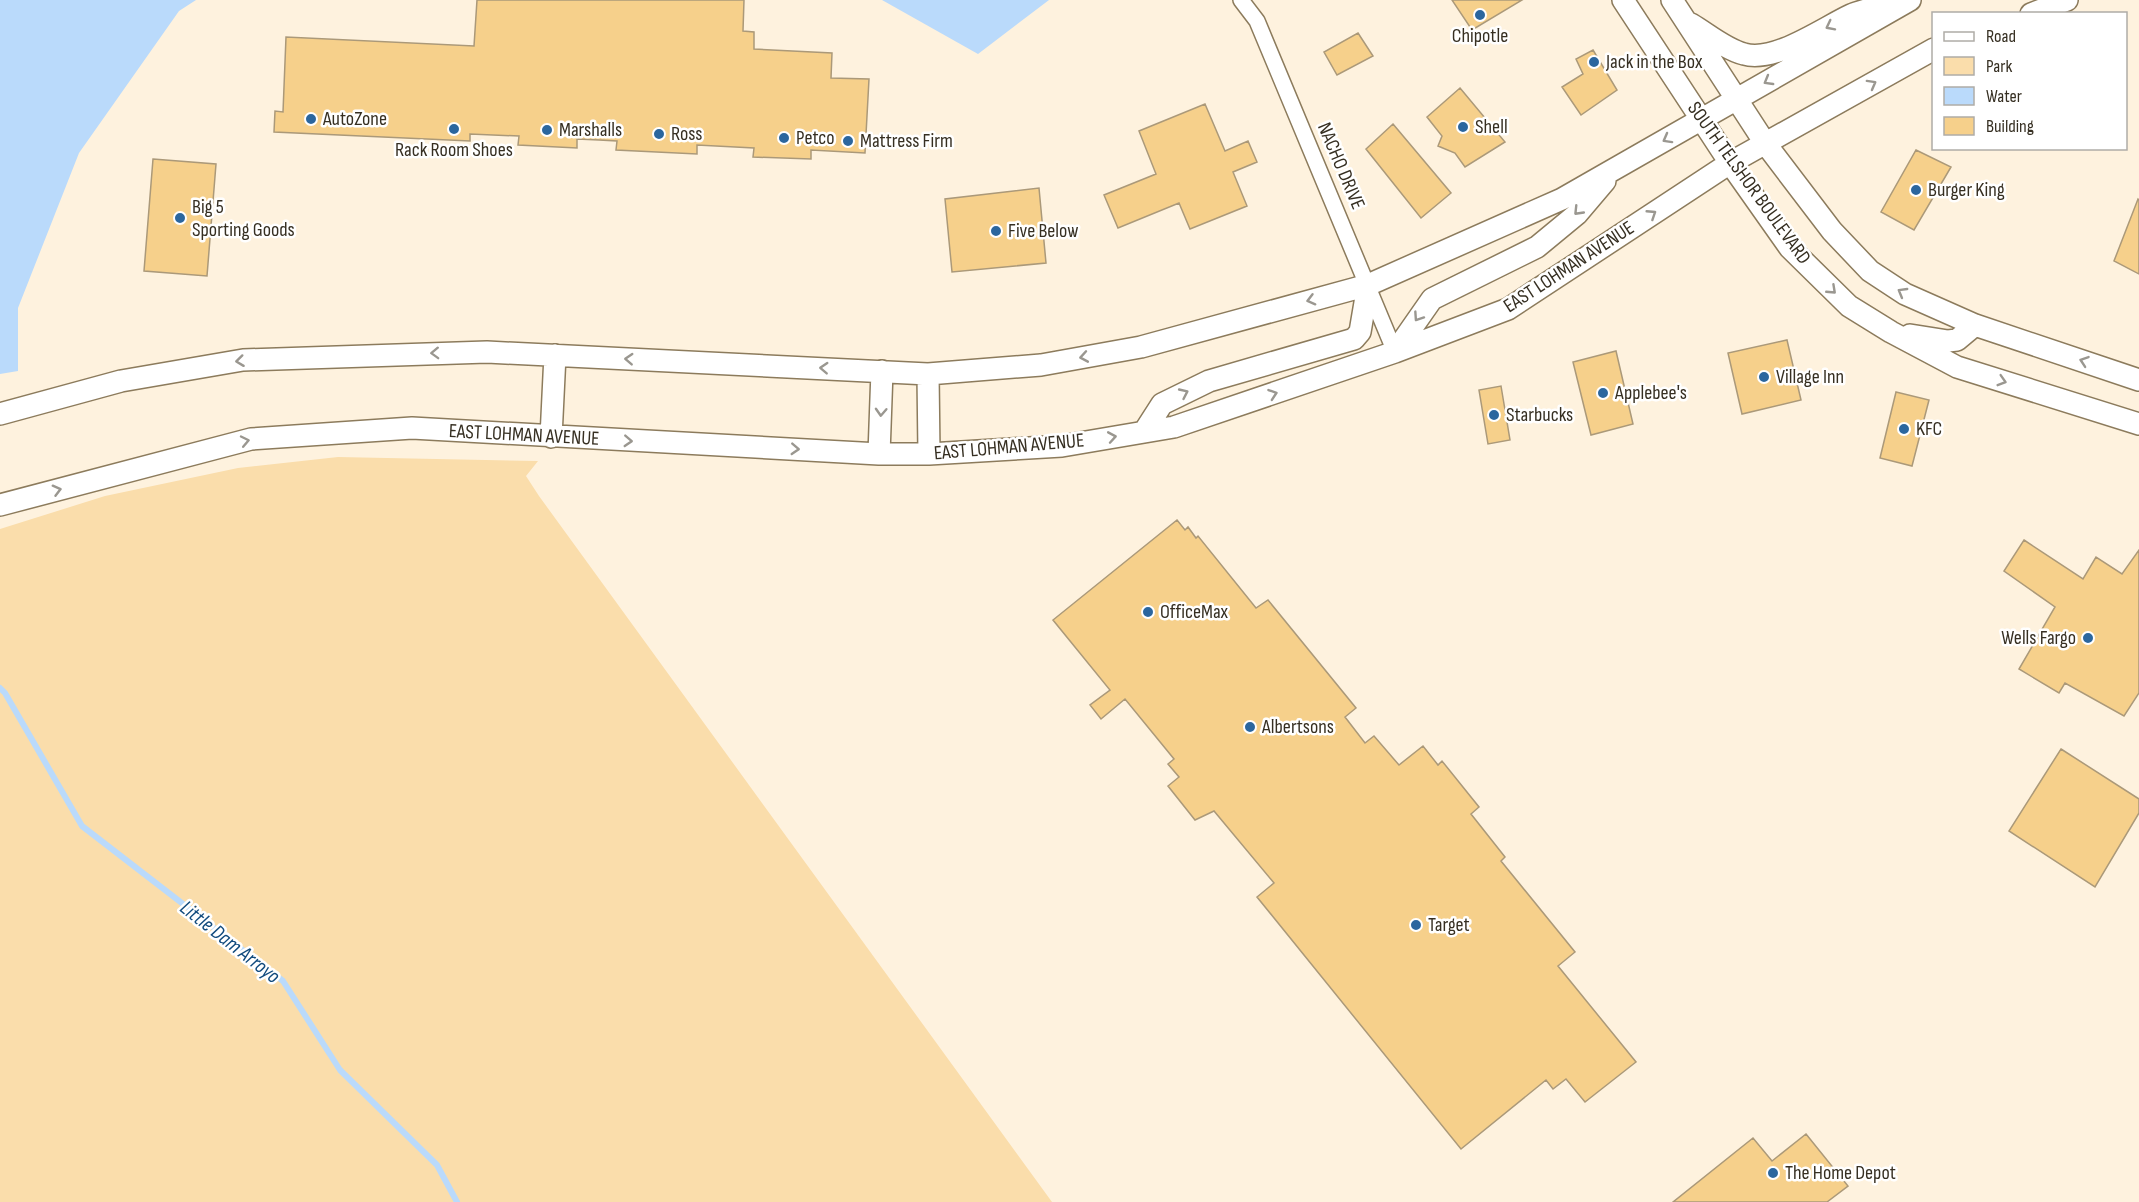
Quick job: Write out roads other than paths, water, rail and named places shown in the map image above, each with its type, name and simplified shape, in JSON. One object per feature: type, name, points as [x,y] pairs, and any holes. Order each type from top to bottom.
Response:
[{"type":"main road","name":"SOUTH TELSHOR BOULEVARD","points":[[1623,0],[1730,163],[1790,248],[1850,306],[1891,332],[1957,367],[2139,424]]},
{"type":"main road","name":"SOUTH TELSHOR BOULEVARD","points":[[1672,0],[1765,143],[1832,231],[1870,272],[1905,294],[1975,325],[2139,380]]},
{"type":"main road","points":[[1685,20],[1731,49],[1745,55],[1758,56],[1788,47],[1854,14],[1905,0]]},
{"type":"main road","points":[[0,414],[121,381],[243,360],[487,351],[928,374],[1041,364],[1141,347],[1368,285],[1562,199],[1910,0]]},
{"type":"main road","points":[[2036,12],[2067,0]]},
{"type":"main road","name":"EAST LOHMAN AVENUE","points":[[0,505],[251,439],[412,428],[879,454],[929,454],[1062,446],[1173,427],[1395,352],[1509,309],[1730,163],[1932,50]]},
{"type":"main road","points":[[1395,352],[1432,299],[1538,247],[1576,213],[1617,167]]},
{"type":"main road","points":[[1144,432],[1162,404],[1209,381],[1354,339],[1360,332],[1368,285]]},
{"type":"main road","points":[[1891,332],[1948,341],[1957,340],[1975,325]]},
{"type":"main road","points":[[551,437],[555,355]]},
{"type":"main road","points":[[879,454],[882,371]]},
{"type":"main road","points":[[928,374],[929,454]]},
{"type":"street","name":"NACHO DRIVE","points":[[1240,0],[1257,21],[1395,352]]},
{"type":"water","points":[[0,0],[196,0],[179,11],[79,153],[18,308],[18,371],[0,374]]},
{"type":"water","points":[[882,0],[1049,0],[978,54]]},
{"type":"waterway","name":"Little Dam Arroyo","points":[[0,688],[82,826],[283,981],[340,1070],[437,1165],[457,1202]]},
{"type":"place","name":"Chipotle","points":[[1480,15]]},
{"type":"place","name":"Jack in the Box","points":[[1594,62]]},
{"type":"place","name":"AutoZone","points":[[311,119]]},
{"type":"place","name":"Shell","points":[[1463,127]]},
{"type":"place","name":"Rack Room Shoes","points":[[454,129]]},
{"type":"place","name":"Marshalls","points":[[547,130]]},
{"type":"place","name":"Ross","points":[[659,134]]},
{"type":"place","name":"Petco","points":[[784,138]]},
{"type":"place","name":"Mattress Firm","points":[[848,141]]},
{"type":"place","name":"Burger King","points":[[1916,190]]},
{"type":"place","name":"Big 5 Sporting Goods","points":[[180,218]]},
{"type":"place","name":"Five Below","points":[[996,231]]},
{"type":"place","name":"Village Inn","points":[[1764,377]]},
{"type":"place","name":"Applebee's","points":[[1603,393]]},
{"type":"place","name":"Starbucks","points":[[1494,415]]},
{"type":"place","name":"KFC","points":[[1904,429]]},
{"type":"place","name":"OfficeMax","points":[[1148,612]]},
{"type":"place","name":"Wells Fargo","points":[[2088,638]]},
{"type":"place","name":"Albertsons","points":[[1250,727]]},
{"type":"place","name":"Target","points":[[1416,925]]},
{"type":"place","name":"The Home Depot","points":[[1773,1173]]}]
